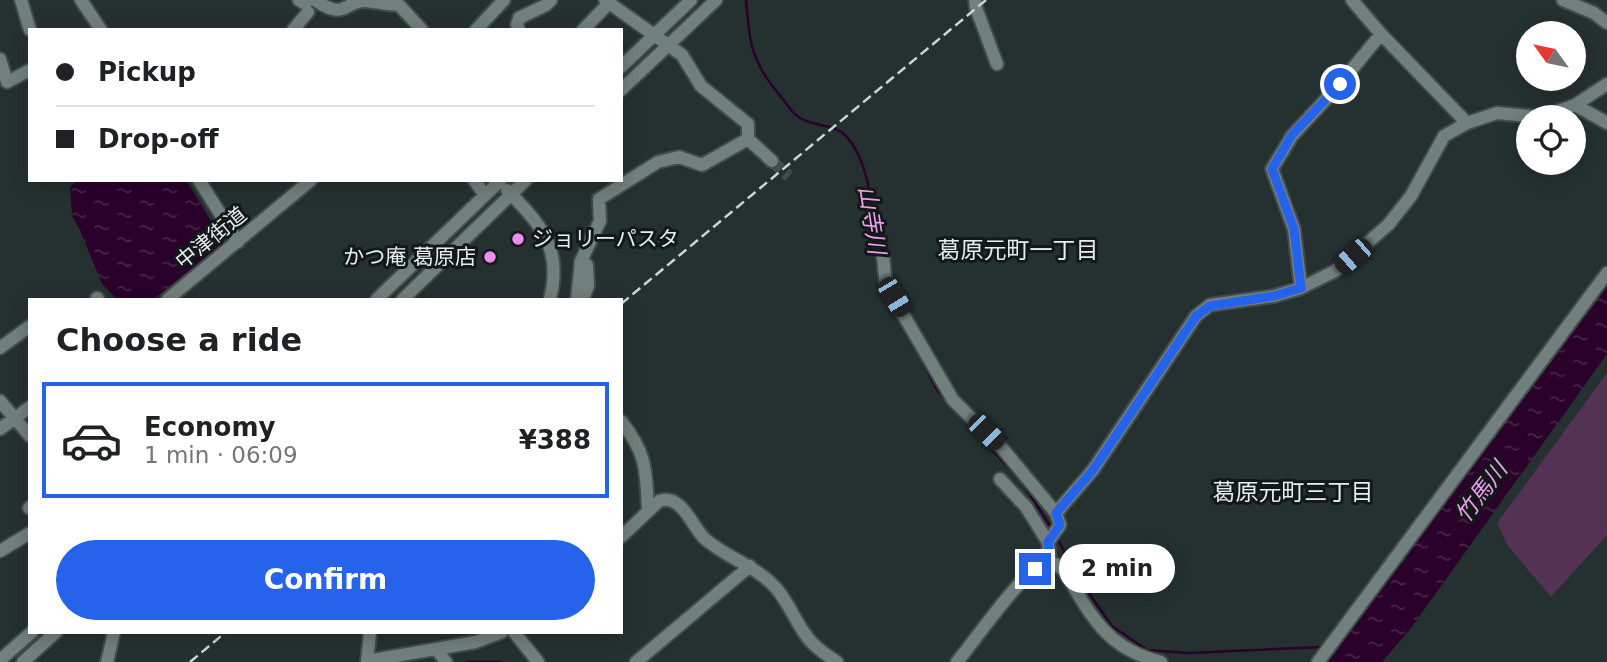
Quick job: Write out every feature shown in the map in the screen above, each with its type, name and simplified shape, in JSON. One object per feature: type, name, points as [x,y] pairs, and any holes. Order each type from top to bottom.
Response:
[{"type":"street","points":[[81,0],[100,28]]},
{"type":"street","points":[[294,28],[309,6],[299,0]]},
{"type":"street","points":[[315,0],[326,8],[337,10],[364,0],[384,6],[400,5],[420,28]]},
{"type":"street","points":[[478,28],[504,0]]},
{"type":"street","points":[[518,28],[519,18],[547,5],[551,0]]},
{"type":"street","points":[[623,65],[691,0]]},
{"type":"street","points":[[623,88],[716,0]]},
{"type":"street","points":[[975,0],[997,64]]},
{"type":"street","points":[[1352,0],[1467,123]]},
{"type":"street","points":[[1563,0],[1594,13],[1607,23]]},
{"type":"street","points":[[585,28],[607,1],[655,35],[682,55],[701,86],[748,124],[748,139],[772,161]]},
{"type":"street","points":[[26,2],[30,28]]},
{"type":"street","points":[[1301,288],[1294,229],[1272,169],[1292,135],[1340,84],[1381,34]]},
{"type":"street","points":[[0,59],[6,82],[28,71]]},
{"type":"street","points":[[1575,105],[1607,84]]},
{"type":"street","points":[[1586,111],[1607,123]]},
{"type":"street","points":[[1056,513],[1093,470],[1196,316],[1210,306],[1274,296],[1301,288],[1335,271],[1388,225],[1410,196],[1444,136],[1467,123],[1497,113],[1516,115]]},
{"type":"street","points":[[577,298],[581,261],[600,221],[599,199],[658,162],[679,157],[702,165],[748,139]]},
{"type":"street","points":[[200,182],[238,242]]},
{"type":"street","name":"中津街道","points":[[169,298],[310,182]]},
{"type":"street","points":[[475,182],[485,195]]},
{"type":"street","points":[[378,298],[499,182]]},
{"type":"street","points":[[501,182],[543,230],[551,248],[555,267],[551,298]]},
{"type":"street","points":[[404,298],[524,182]]},
{"type":"street","points":[[883,257],[886,285],[953,400],[1002,448],[1056,513],[1060,525],[1048,542]]},
{"type":"street","points":[[581,261],[587,265],[588,286],[583,298]]},
{"type":"street","points":[[1322,658],[1607,273]]},
{"type":"street","points":[[0,348],[28,327]]},
{"type":"street","points":[[0,401],[28,434]]},
{"type":"street","points":[[0,429],[28,408]]},
{"type":"street","points":[[623,427],[641,450],[648,510]]},
{"type":"street","points":[[1000,478],[1026,507],[1048,542],[1050,562]]},
{"type":"street","points":[[623,535],[659,501],[673,501],[703,537],[721,551],[750,566],[767,580],[782,596],[814,645],[837,662]]},
{"type":"street","points":[[0,551],[28,534]]},
{"type":"street","points":[[957,662],[1017,588],[1041,563],[1050,562],[1064,570],[1101,630],[1137,659],[1161,662]]},
{"type":"street","points":[[636,662],[750,566]]},
{"type":"street","points":[[0,660],[30,634]]},
{"type":"street","points":[[23,662],[54,634]]},
{"type":"street","points":[[107,662],[114,634]]},
{"type":"street","points":[[370,634],[367,662],[475,642],[497,634]]},
{"type":"street","points":[[516,634],[538,662]]},
{"type":"street","points":[[437,650],[446,662]]},
{"type":"shaded area","points":[[1607,373],[1607,535],[1551,597],[1508,546],[1497,523]]},
{"type":"water","points":[[76,182],[187,182],[224,242],[155,298],[116,298],[102,284],[72,216],[70,187]]},
{"type":"water","name":"竹馬川","points":[[1607,286],[1607,354],[1411,628],[1382,662],[1327,662]]},
{"type":"waterway","name":"山寺川","points":[[746,0],[754,52],[772,85],[797,116],[840,131],[854,146],[870,192],[878,257]]},
{"type":"waterway","name":"山寺川","points":[[918,351],[936,388],[948,403]]},
{"type":"waterway","name":"山寺川","points":[[952,408],[1021,480],[1052,529]]},
{"type":"waterway","name":"山寺川","points":[[1057,538],[1081,582],[1112,626],[1147,650],[1189,653],[1323,647]]},
{"type":"waterway","points":[[468,662],[500,662]]},
{"type":"tunnel","points":[[772,161],[789,176]]},
{"type":"railway","points":[[623,302],[986,0]]},
{"type":"railway","points":[[190,662],[224,634]]},
{"type":"place","name":"ジョリーパスタ","points":[[518,239]]},
{"type":"place","name":"かつ庵 葛原店","points":[[490,257]]},
{"type":"district","name":"葛原元町一丁目","points":[[1018,250]]},
{"type":"district","name":"葛原元町三丁目","points":[[1293,492]]},
{"type":"route","points":[[1035,569],[1041,563],[1050,562],[1048,542],[1060,525],[1056,513],[1093,470],[1196,316],[1210,306],[1274,296],[1301,288],[1294,229],[1272,169],[1292,135],[1340,84]]}]
